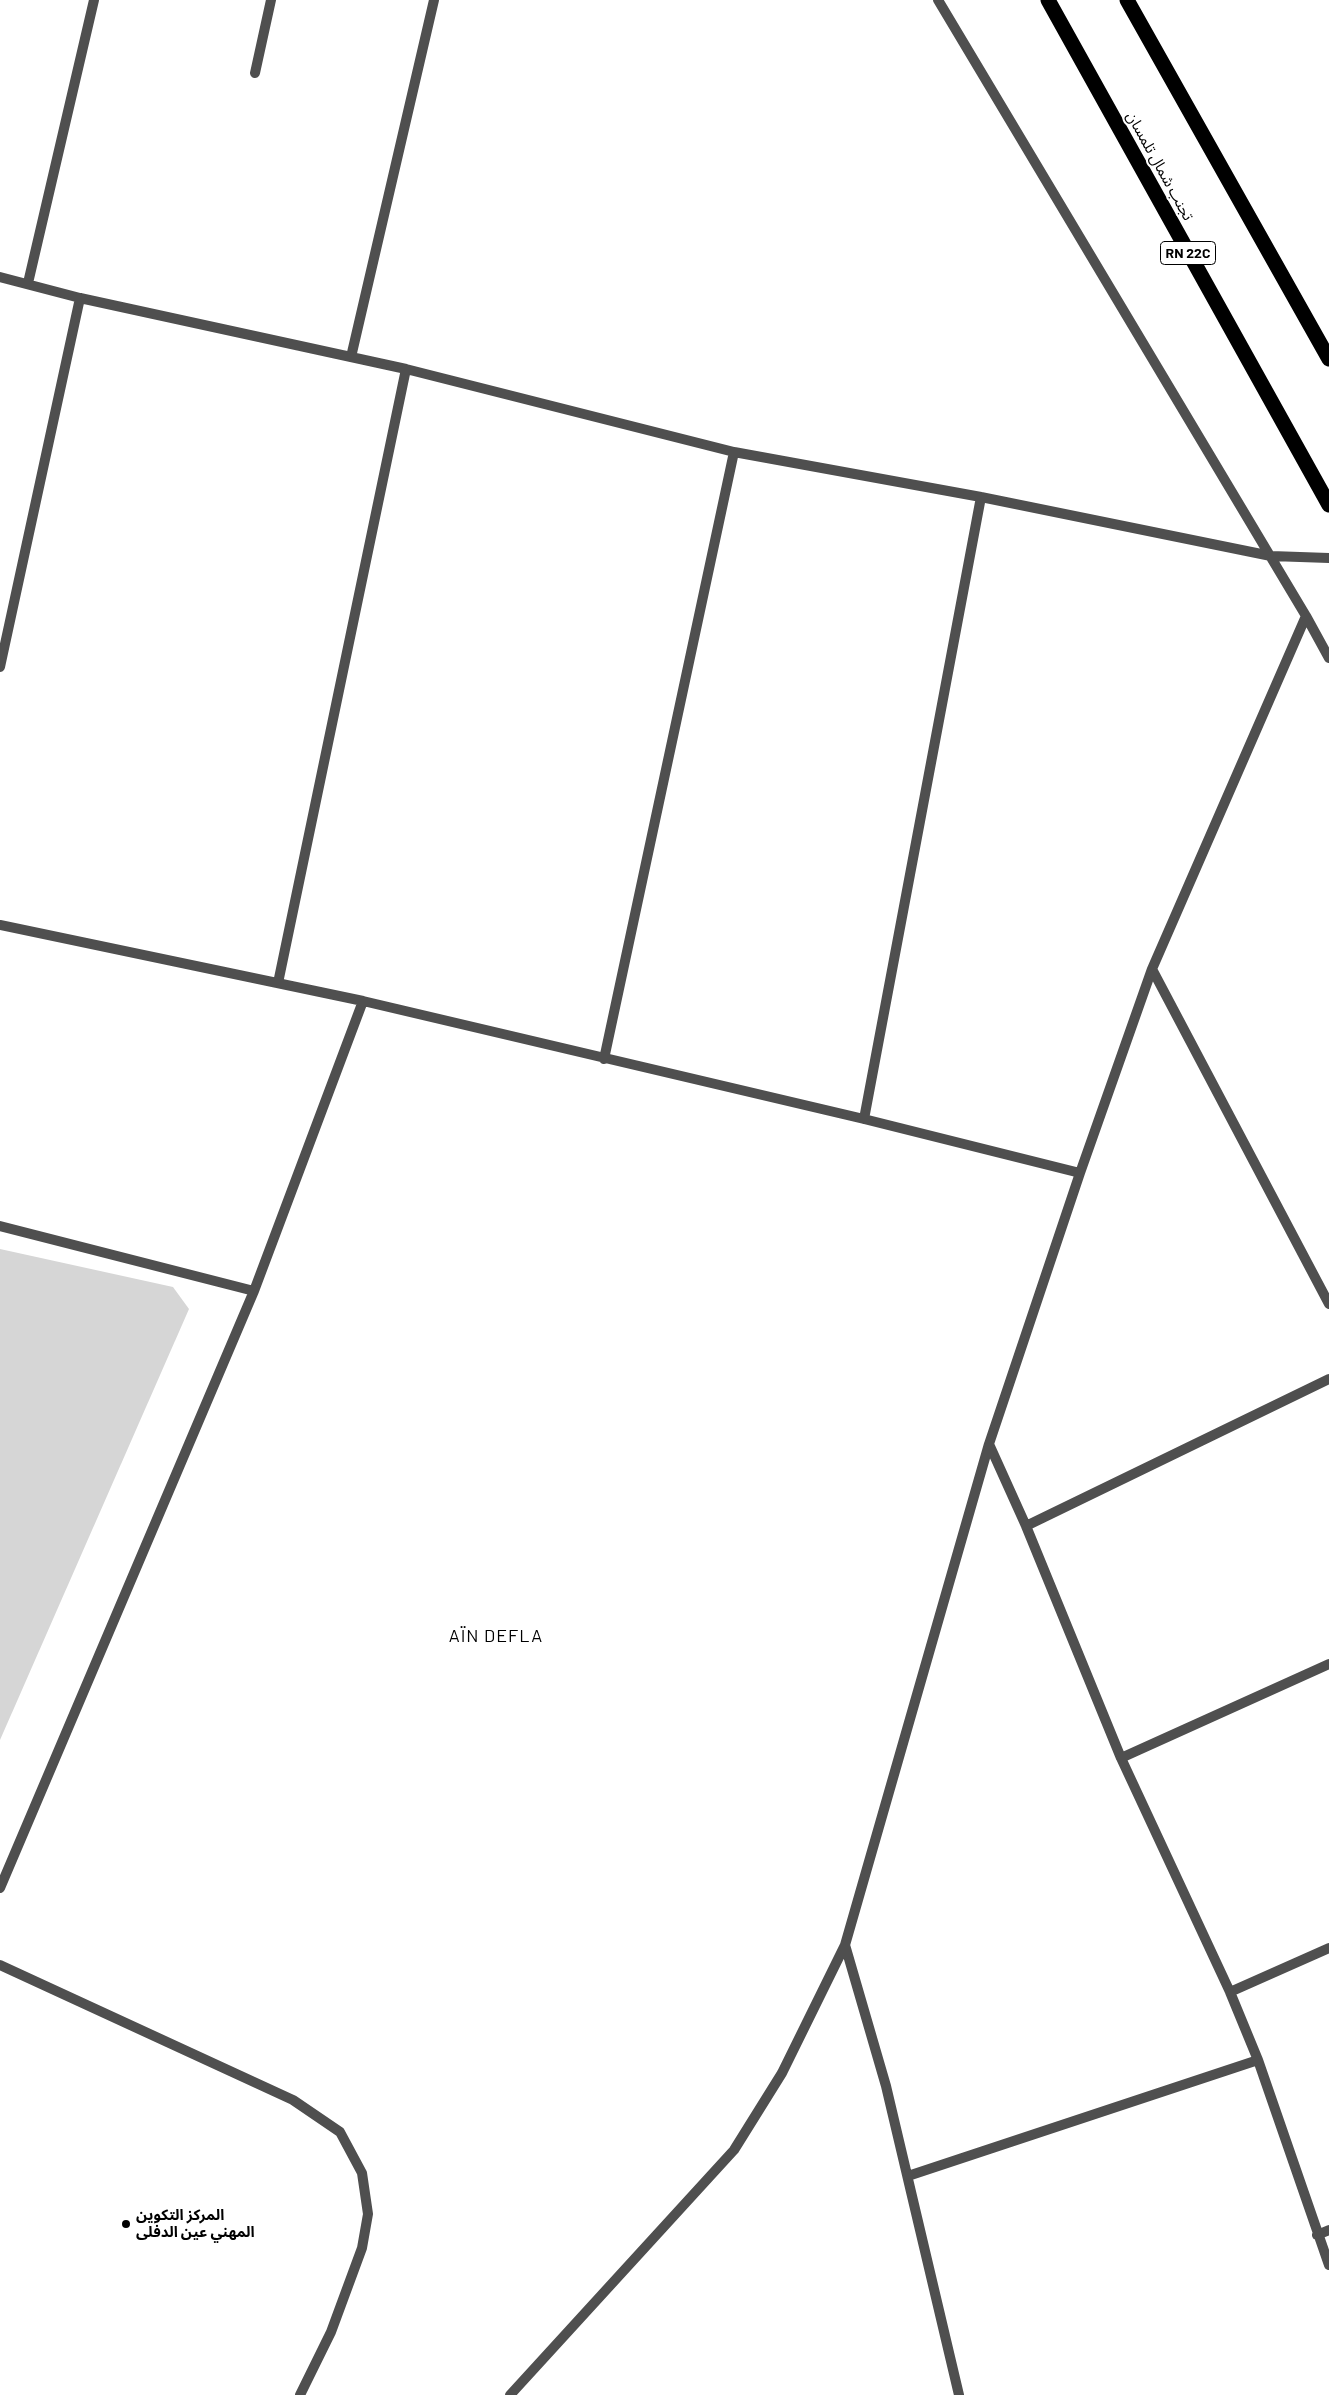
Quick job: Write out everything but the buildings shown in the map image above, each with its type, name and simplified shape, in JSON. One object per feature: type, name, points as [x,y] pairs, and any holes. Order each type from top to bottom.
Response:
[{"type":"highway","name":"تجنب شمال تلمسان","points":[[1048,0],[1329,505]]},
{"type":"highway","points":[[1127,0],[1329,359]]},
{"type":"street","points":[[28,283],[94,0]]},
{"type":"street","points":[[255,73],[271,0]]},
{"type":"street","points":[[351,357],[434,0]]},
{"type":"street","points":[[938,0],[1271,556],[1329,658]]},
{"type":"street","points":[[0,277],[80,298],[406,369],[734,452],[981,497],[1271,556],[1329,558]]},
{"type":"street","points":[[0,666],[80,298]]},
{"type":"street","points":[[278,983],[406,369]]},
{"type":"street","points":[[604,1059],[734,452]]},
{"type":"street","points":[[864,1119],[981,497]]},
{"type":"street","points":[[510,2395],[734,2150],[782,2073],[845,1945],[989,1444],[1080,1173],[1152,969],[1306,616]]},
{"type":"street","points":[[0,925],[363,1000],[604,1059],[864,1119],[1080,1173]]},
{"type":"street","points":[[1152,969],[1329,1304]]},
{"type":"street","points":[[0,1888],[254,1291],[363,1000]]},
{"type":"street","points":[[0,1226],[254,1291]]},
{"type":"street","points":[[1026,1526],[1329,1380]]},
{"type":"street","points":[[989,1444],[1026,1526],[1121,1758],[1230,1992],[1258,2060],[1317,2235],[1329,2265]]},
{"type":"street","points":[[1121,1758],[1329,1664]]},
{"type":"street","points":[[845,1945],[886,2086],[959,2395]]},
{"type":"street","points":[[1230,1992],[1329,1948]]},
{"type":"street","points":[[0,1965],[292,2100],[340,2132],[362,2173],[368,2214],[362,2248],[331,2332],[300,2395]]},
{"type":"street","points":[[908,2176],[1258,2060]]},
{"type":"street","points":[[1317,2235],[1329,2230]]},
{"type":"shaded area","points":[[0,1249],[173,1287],[189,1309],[0,1740]]},
{"type":"place","name":"المركز التكوين المهني عين الدفلى","points":[[126,2224]]},
{"type":"district","name":"AÏN DEFLA","points":[[496,1636]]}]
